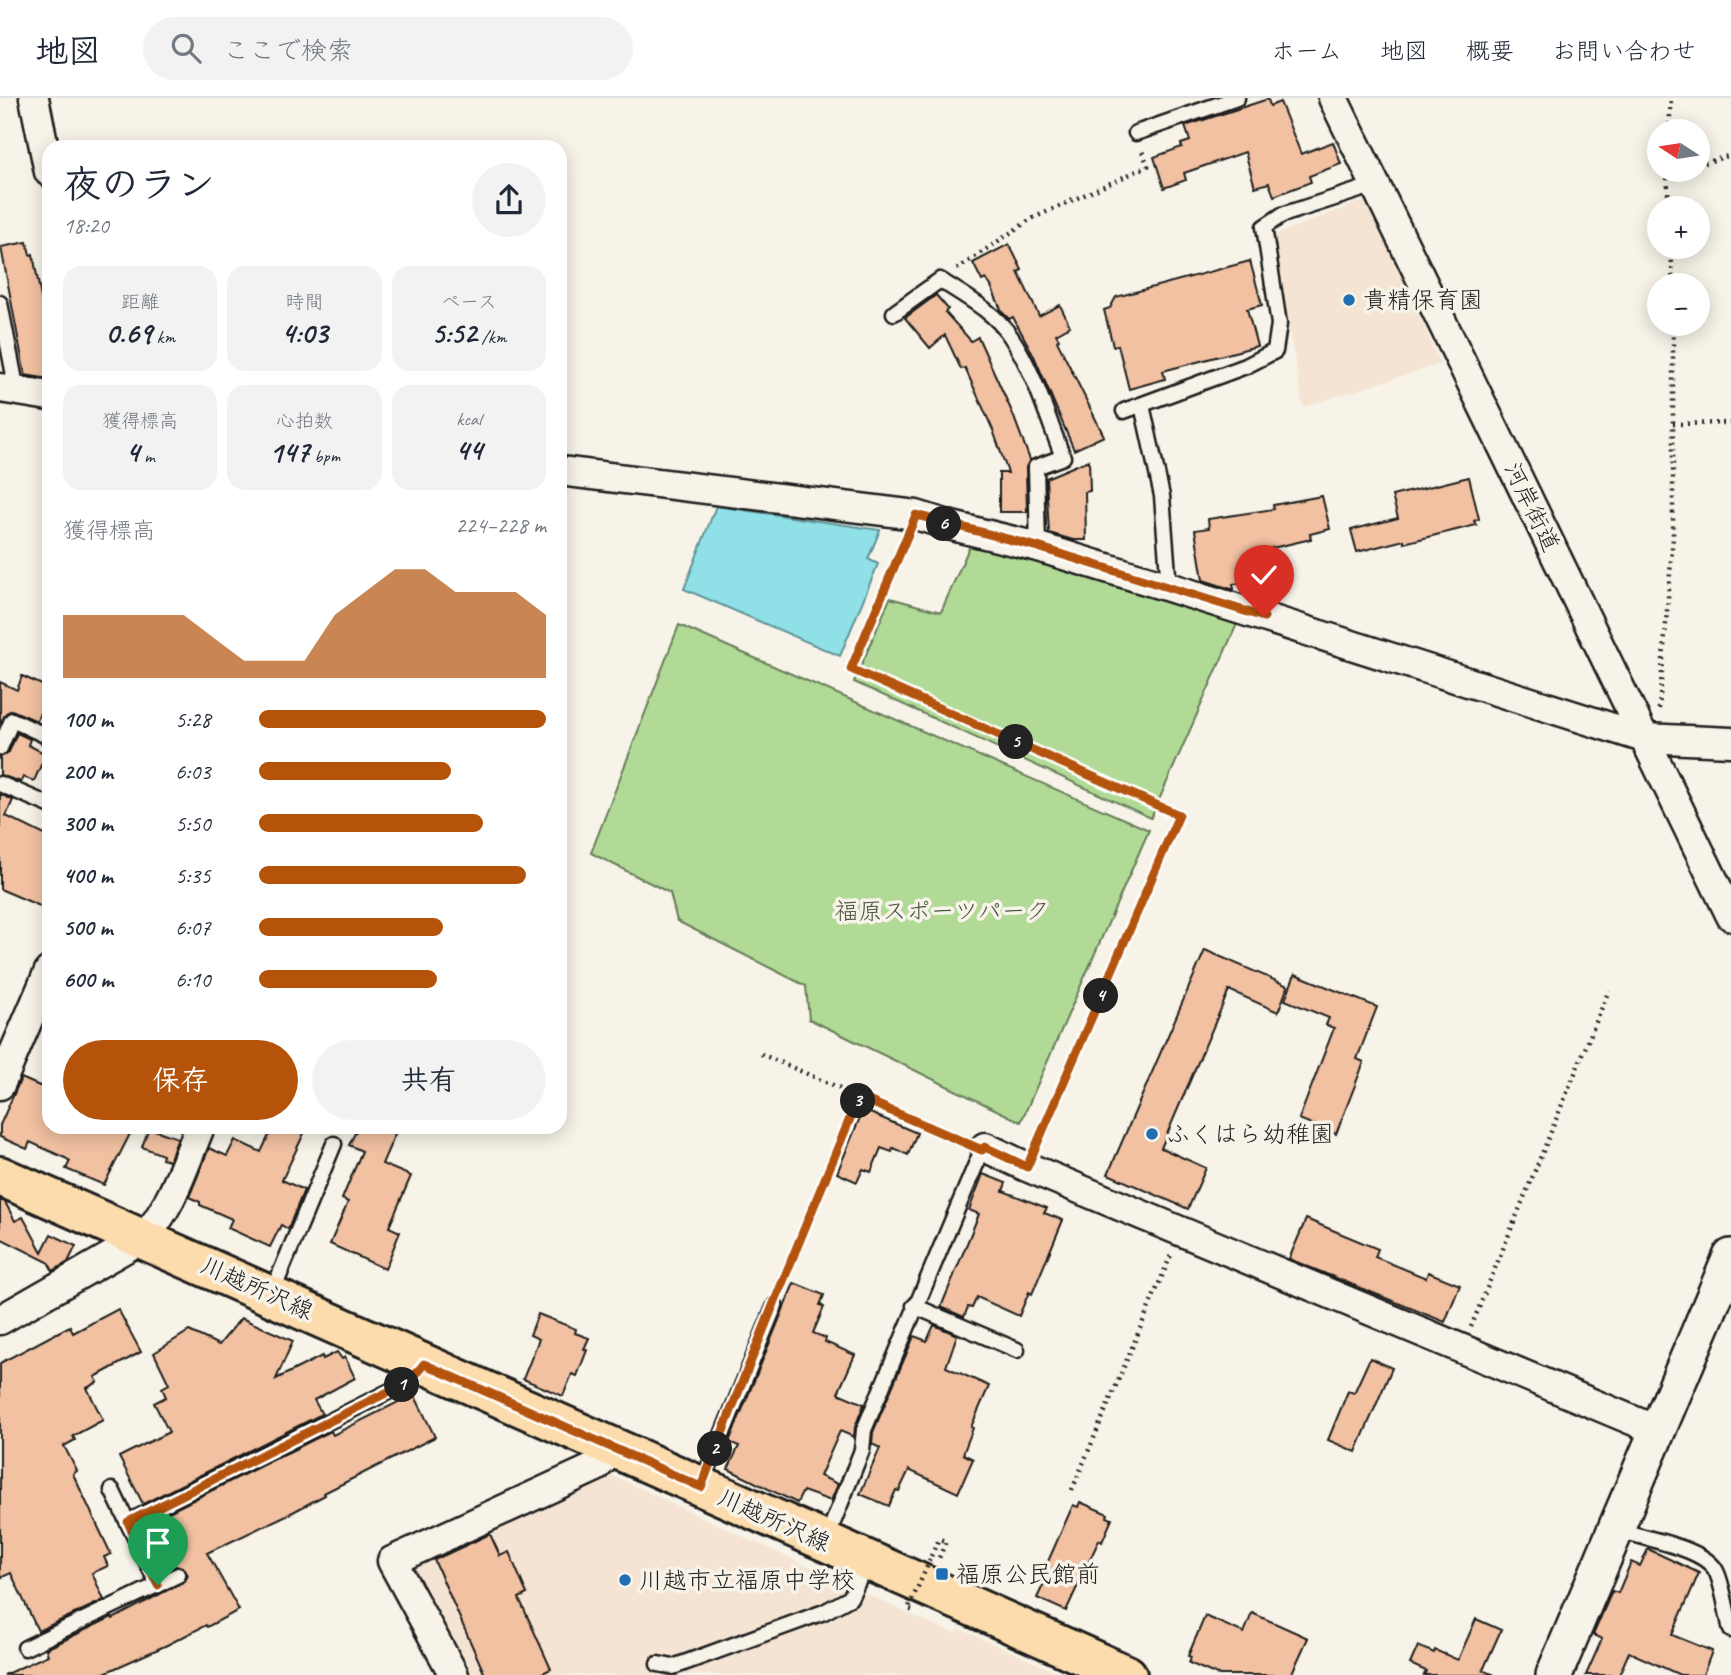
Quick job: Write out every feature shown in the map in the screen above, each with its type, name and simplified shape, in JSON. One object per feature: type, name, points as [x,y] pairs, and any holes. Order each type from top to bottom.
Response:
[{"type":"main road","name":"川越所沢線","points":[[2,1182],[143,1238],[1127,1675]]},
{"type":"street","points":[[34,98],[43,140]]},
{"type":"street","name":"河岸街道","points":[[1333,98],[1731,916]]},
{"type":"street","points":[[8,390],[42,396]]},
{"type":"street","points":[[567,472],[916,515],[1038,547],[1169,587],[1644,738],[1731,742]]},
{"type":"street","points":[[0,1086],[42,987]]},
{"type":"street","points":[[0,1320],[143,1238],[166,1207],[197,1134]]},
{"type":"street","points":[[984,1149],[1656,1430]]},
{"type":"street","points":[[1556,1674],[1656,1430],[1731,1257]]},
{"type":"street","points":[[454,1675],[392,1561],[596,1467],[606,1457],[611,1446]]},
{"type":"lane","points":[[1136,133],[1237,98]]},
{"type":"lane","points":[[1124,411],[1246,366],[1275,351],[1279,324],[1265,227],[1282,215],[1374,185]]},
{"type":"lane","points":[[894,313],[940,280],[983,308],[1011,336],[1031,377],[1063,457],[1036,467],[1038,547]]},
{"type":"lane","points":[[0,303],[8,390]]},
{"type":"lane","points":[[1142,405],[1162,496],[1169,587]]},
{"type":"lane","points":[[0,748],[12,720],[42,734]]},
{"type":"lane","points":[[0,784],[42,802]]},
{"type":"lane","points":[[271,1295],[334,1144]]},
{"type":"lane","points":[[825,1542],[862,1450],[864,1430],[984,1149]]},
{"type":"lane","points":[[701,1487],[775,1305]]},
{"type":"lane","points":[[915,1306],[1017,1350]]},
{"type":"lane","points":[[128,1522],[410,1381],[424,1364]]},
{"type":"lane","points":[[112,1490],[158,1585]]},
{"type":"lane","points":[[1616,1529],[1692,1551],[1716,1570],[1731,1630]]},
{"type":"lane","points":[[658,1664],[673,1667],[824,1612],[850,1598],[868,1561]]},
{"type":"lane","points":[[25,1648],[178,1575]]},
{"type":"path","points":[[1670,119],[1671,98]]},
{"type":"path","points":[[946,284],[957,268],[1031,219],[1148,166],[1136,133]]},
{"type":"path","points":[[1710,161],[1731,155]]},
{"type":"path","points":[[1644,738],[1660,709],[1673,537],[1673,336]]},
{"type":"path","points":[[1673,424],[1731,423]]},
{"type":"path","points":[[916,515],[851,669],[1179,815],[1027,1167]]},
{"type":"path","points":[[1462,1350],[1609,990]]},
{"type":"path","points":[[761,1054],[984,1149]]},
{"type":"path","points":[[775,1305],[786,1272],[859,1097]]},
{"type":"path","points":[[1072,1490],[1181,1231]]},
{"type":"path","points":[[912,1610],[908,1609],[939,1539],[946,1542],[937,1562]]},
{"type":"shaded area","name":"貴精保育園","points":[[1372,197],[1440,364],[1303,407],[1272,236]]},
{"type":"shaded area","name":"川越市立福原中学校","points":[[609,1474],[931,1624],[956,1634],[960,1629],[1063,1675],[468,1675],[409,1571],[413,1561]]},
{"type":"green space","points":[[971,543],[1237,624],[1151,818],[854,682],[890,598],[941,612]]},
{"type":"green space","name":"福原スポーツパーク","points":[[679,625],[1149,830],[1021,1122],[809,1019],[806,986],[677,921],[670,893],[591,853]]},
{"type":"water","points":[[716,506],[880,530],[868,559],[878,564],[840,656],[684,589]]},
{"type":"building","points":[[1268,99],[1270,106],[1280,102],[1301,154],[1333,142],[1341,164],[1309,176],[1311,182],[1274,196],[1269,183],[1255,187],[1245,152],[1184,173],[1186,180],[1164,188],[1154,157],[1182,147],[1181,144],[1190,141],[1185,126]]},
{"type":"building","points":[[27,242],[30,255],[33,254],[42,303],[42,378],[25,375],[1,247]]},
{"type":"building","points":[[1009,244],[1022,270],[1018,272],[1039,316],[1060,305],[1070,326],[1056,334],[1059,339],[1057,341],[1104,436],[1074,450],[1034,356],[1013,317],[1009,319],[1002,312],[991,286],[986,279],[982,281],[973,263]]},
{"type":"building","points":[[1250,261],[1262,305],[1247,309],[1257,346],[1163,371],[1165,379],[1129,389],[1118,345],[1113,346],[1104,310],[1110,308],[1116,297]]},
{"type":"building","points":[[936,295],[948,309],[945,312],[971,341],[978,337],[1012,412],[1030,460],[1026,467],[1027,512],[999,512],[999,473],[1008,473],[993,430],[965,368],[961,369],[945,335],[930,348],[905,318]]},
{"type":"building","points":[[1089,460],[1090,491],[1085,492],[1086,540],[1073,540],[1049,533],[1046,478]]},
{"type":"building","points":[[1469,477],[1479,519],[1474,521],[1476,525],[1357,552],[1351,530],[1398,518],[1392,496]]},
{"type":"building","points":[[1322,496],[1330,529],[1310,534],[1311,539],[1255,552],[1258,580],[1233,584],[1234,589],[1231,589],[1203,580],[1195,530],[1209,528],[1208,519],[1274,509],[1273,505]]},
{"type":"building","points":[[22,676],[42,685],[42,707],[37,721],[12,710],[6,713],[0,724],[0,682],[17,690]]},
{"type":"building","points":[[17,733],[30,739],[28,745],[42,752],[42,763],[34,781],[23,777],[21,782],[0,775],[0,757],[9,752]]},
{"type":"building","points":[[0,794],[13,800],[6,816],[42,834],[42,907],[0,889]]},
{"type":"building","points":[[1205,950],[1288,986],[1278,1012],[1229,990],[1161,1148],[1206,1168],[1188,1209],[1108,1174]]},
{"type":"building","points":[[1295,974],[1377,1007],[1357,1059],[1364,1062],[1336,1134],[1299,1119],[1334,1028],[1326,1025],[1329,1018],[1285,1000]]},
{"type":"building","points":[[21,1078],[42,1087],[42,1134],[130,1134],[104,1185],[66,1169],[70,1161],[65,1158],[30,1142],[27,1149],[0,1137],[0,1125]]},
{"type":"building","points":[[863,1110],[917,1133],[908,1155],[893,1148],[892,1152],[881,1148],[871,1172],[863,1169],[857,1182],[837,1173]]},
{"type":"building","points":[[147,1134],[166,1134],[178,1138],[169,1161],[162,1159],[163,1155],[142,1147]]},
{"type":"building","points":[[270,1134],[304,1134],[282,1180],[304,1190],[288,1229],[281,1225],[270,1247],[228,1228],[232,1219],[200,1205],[200,1202],[189,1197],[209,1148],[227,1156],[235,1140],[261,1152]]},
{"type":"building","points":[[354,1134],[395,1134],[382,1164],[411,1176],[389,1227],[400,1232],[385,1269],[330,1244],[348,1202],[342,1199],[362,1151],[349,1145]]},
{"type":"building","points":[[983,1174],[1006,1183],[1003,1191],[1047,1208],[1044,1213],[1063,1220],[1032,1294],[1029,1292],[1019,1316],[977,1297],[964,1317],[941,1307],[979,1214],[969,1210]]},
{"type":"building","points":[[0,1200],[5,1202],[15,1221],[23,1217],[42,1252],[51,1234],[76,1246],[68,1262],[53,1271],[48,1262],[0,1238]]},
{"type":"building","points":[[1306,1219],[1378,1249],[1375,1257],[1426,1278],[1428,1272],[1460,1285],[1445,1322],[1289,1259]]},
{"type":"building","points":[[794,1283],[824,1295],[820,1305],[824,1307],[813,1333],[826,1338],[825,1342],[855,1355],[838,1393],[864,1404],[854,1437],[840,1431],[820,1476],[838,1484],[831,1501],[803,1491],[797,1503],[728,1469],[739,1446],[729,1442]]},
{"type":"building","points":[[118,1309],[141,1352],[95,1377],[98,1382],[87,1388],[103,1420],[73,1436],[75,1440],[64,1446],[77,1471],[73,1474],[111,1554],[104,1557],[108,1566],[92,1573],[104,1600],[38,1631],[11,1573],[0,1578],[0,1363],[70,1326],[73,1333]]},
{"type":"building","points":[[538,1314],[576,1329],[575,1333],[589,1338],[577,1376],[572,1374],[563,1396],[523,1379],[539,1339],[530,1335]]},
{"type":"building","points":[[241,1318],[293,1341],[276,1379],[322,1356],[323,1359],[337,1352],[342,1359],[345,1357],[355,1378],[314,1400],[322,1414],[143,1504],[119,1457],[169,1432],[154,1403],[166,1397],[162,1388],[169,1384],[154,1353],[189,1331],[219,1345]]},
{"type":"building","points":[[934,1325],[957,1335],[946,1367],[989,1386],[971,1427],[973,1428],[963,1454],[973,1459],[958,1493],[909,1470],[889,1506],[860,1494],[880,1448],[872,1444],[873,1432],[914,1336],[927,1341]]},
{"type":"building","points":[[1370,1358],[1392,1368],[1356,1452],[1328,1440],[1348,1391],[1354,1393]]},
{"type":"building","points":[[414,1394],[435,1437],[324,1493],[325,1495],[293,1512],[207,1553],[239,1610],[100,1675],[4,1675],[48,1655],[46,1649],[112,1617],[113,1619],[185,1581],[188,1575],[183,1567],[175,1566],[166,1570],[143,1525],[331,1431],[333,1435]]},
{"type":"building","points":[[1080,1502],[1108,1514],[1107,1517],[1112,1519],[1102,1542],[1099,1540],[1066,1611],[1037,1598],[1047,1577],[1042,1575],[1073,1505],[1078,1507]]},
{"type":"building","points":[[490,1534],[500,1556],[509,1552],[527,1594],[519,1598],[551,1669],[538,1675],[485,1675],[434,1560]]},
{"type":"building","points":[[1648,1549],[1699,1573],[1672,1635],[1712,1651],[1703,1675],[1680,1675],[1629,1652],[1619,1675],[1586,1675],[1602,1639],[1593,1635],[1612,1591],[1618,1593],[1631,1562],[1640,1566]]},
{"type":"building","points":[[1252,1613],[1308,1638],[1291,1675],[1217,1675],[1189,1663],[1191,1657],[1188,1656],[1205,1616],[1244,1633]]},
{"type":"building","points":[[1476,1619],[1501,1630],[1483,1670],[1494,1675],[1424,1675],[1426,1671],[1410,1664],[1418,1646],[1458,1660]]},
{"type":"place","name":"貴精保育園","points":[[1349,300]]},
{"type":"place","name":"ふくはら幼稚園","points":[[1152,1134]]},
{"type":"place","name":"福原公民館前","points":[[942,1574]]},
{"type":"place","name":"川越市立福原中学校","points":[[625,1580]]},
{"type":"route","points":[[158,1585],[128,1522],[410,1381],[424,1364],[701,1487],[859,1097],[982,1150],[985,1147],[1027,1167],[1179,815],[851,669],[916,515],[1038,547],[1264,617]]}]
